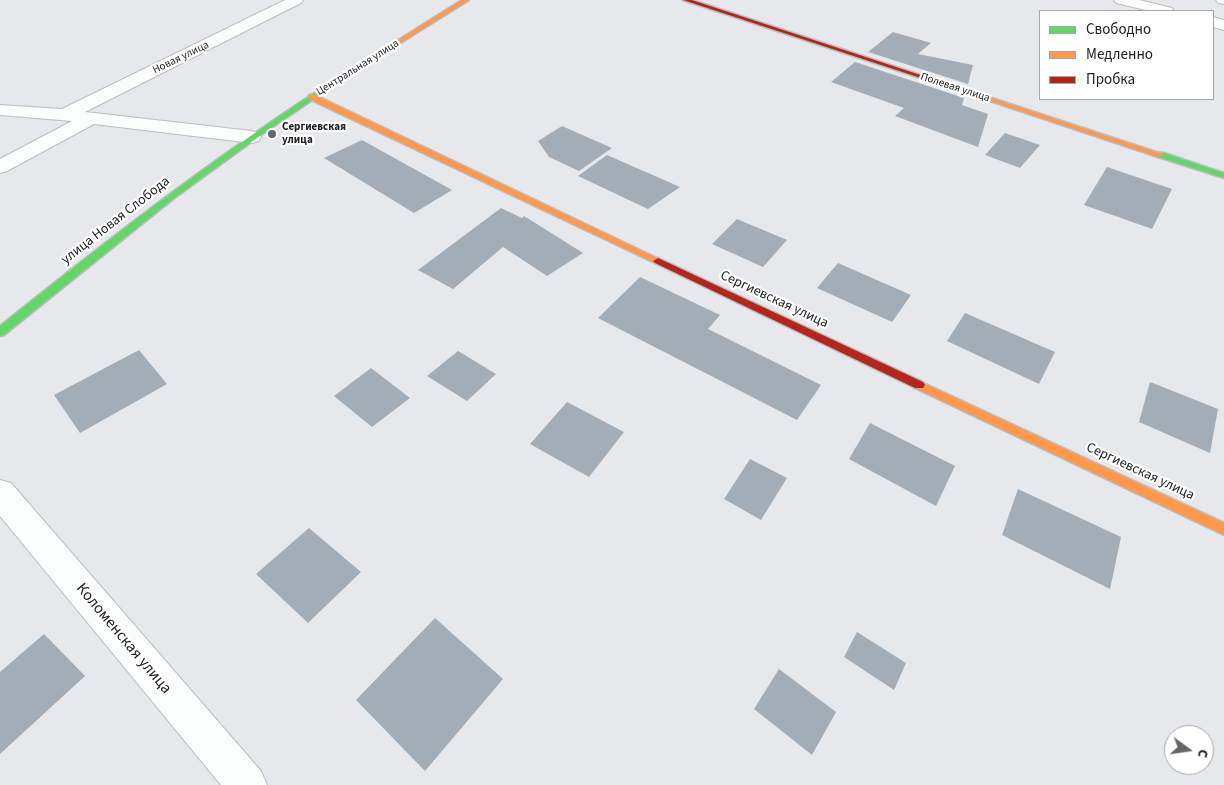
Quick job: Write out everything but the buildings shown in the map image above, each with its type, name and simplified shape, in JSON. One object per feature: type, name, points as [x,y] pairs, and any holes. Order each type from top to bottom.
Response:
[{"type":"street","name":"Новая улица","points":[[65,115],[296,0]]},
{"type":"street","name":"Центральная улица","points":[[252,137],[466,0]]},
{"type":"street","name":"Полевая улица","points":[[686,0],[1224,176]]},
{"type":"street","points":[[1121,0],[1163,10]]},
{"type":"street","name":"Сергиевская улица","points":[[312,97],[1224,528]]},
{"type":"street","points":[[0,110],[65,115],[252,137]]},
{"type":"street","points":[[0,166],[90,118]]},
{"type":"street","name":"улица Новая Слобода","points":[[0,332],[108,244],[252,137]]},
{"type":"street","name":"Коломенская улица","points":[[0,493],[247,785]]},
{"type":"traffic: fast","points":[[0,332],[170,197],[258,133],[349,73]]},
{"type":"traffic: fast","points":[[1161,155],[1224,176]]},
{"type":"traffic: slow","points":[[349,73],[466,0]]},
{"type":"traffic: slow","points":[[947,85],[1161,155]]},
{"type":"traffic: slow","points":[[312,97],[658,261]]},
{"type":"traffic: slow","points":[[919,385],[1224,529]]},
{"type":"traffic: jam","points":[[686,0],[947,85]]},
{"type":"traffic: jam","points":[[658,261],[919,385]]},
{"type":"place","name":"Сергиевская улица","points":[[272,134]]}]
